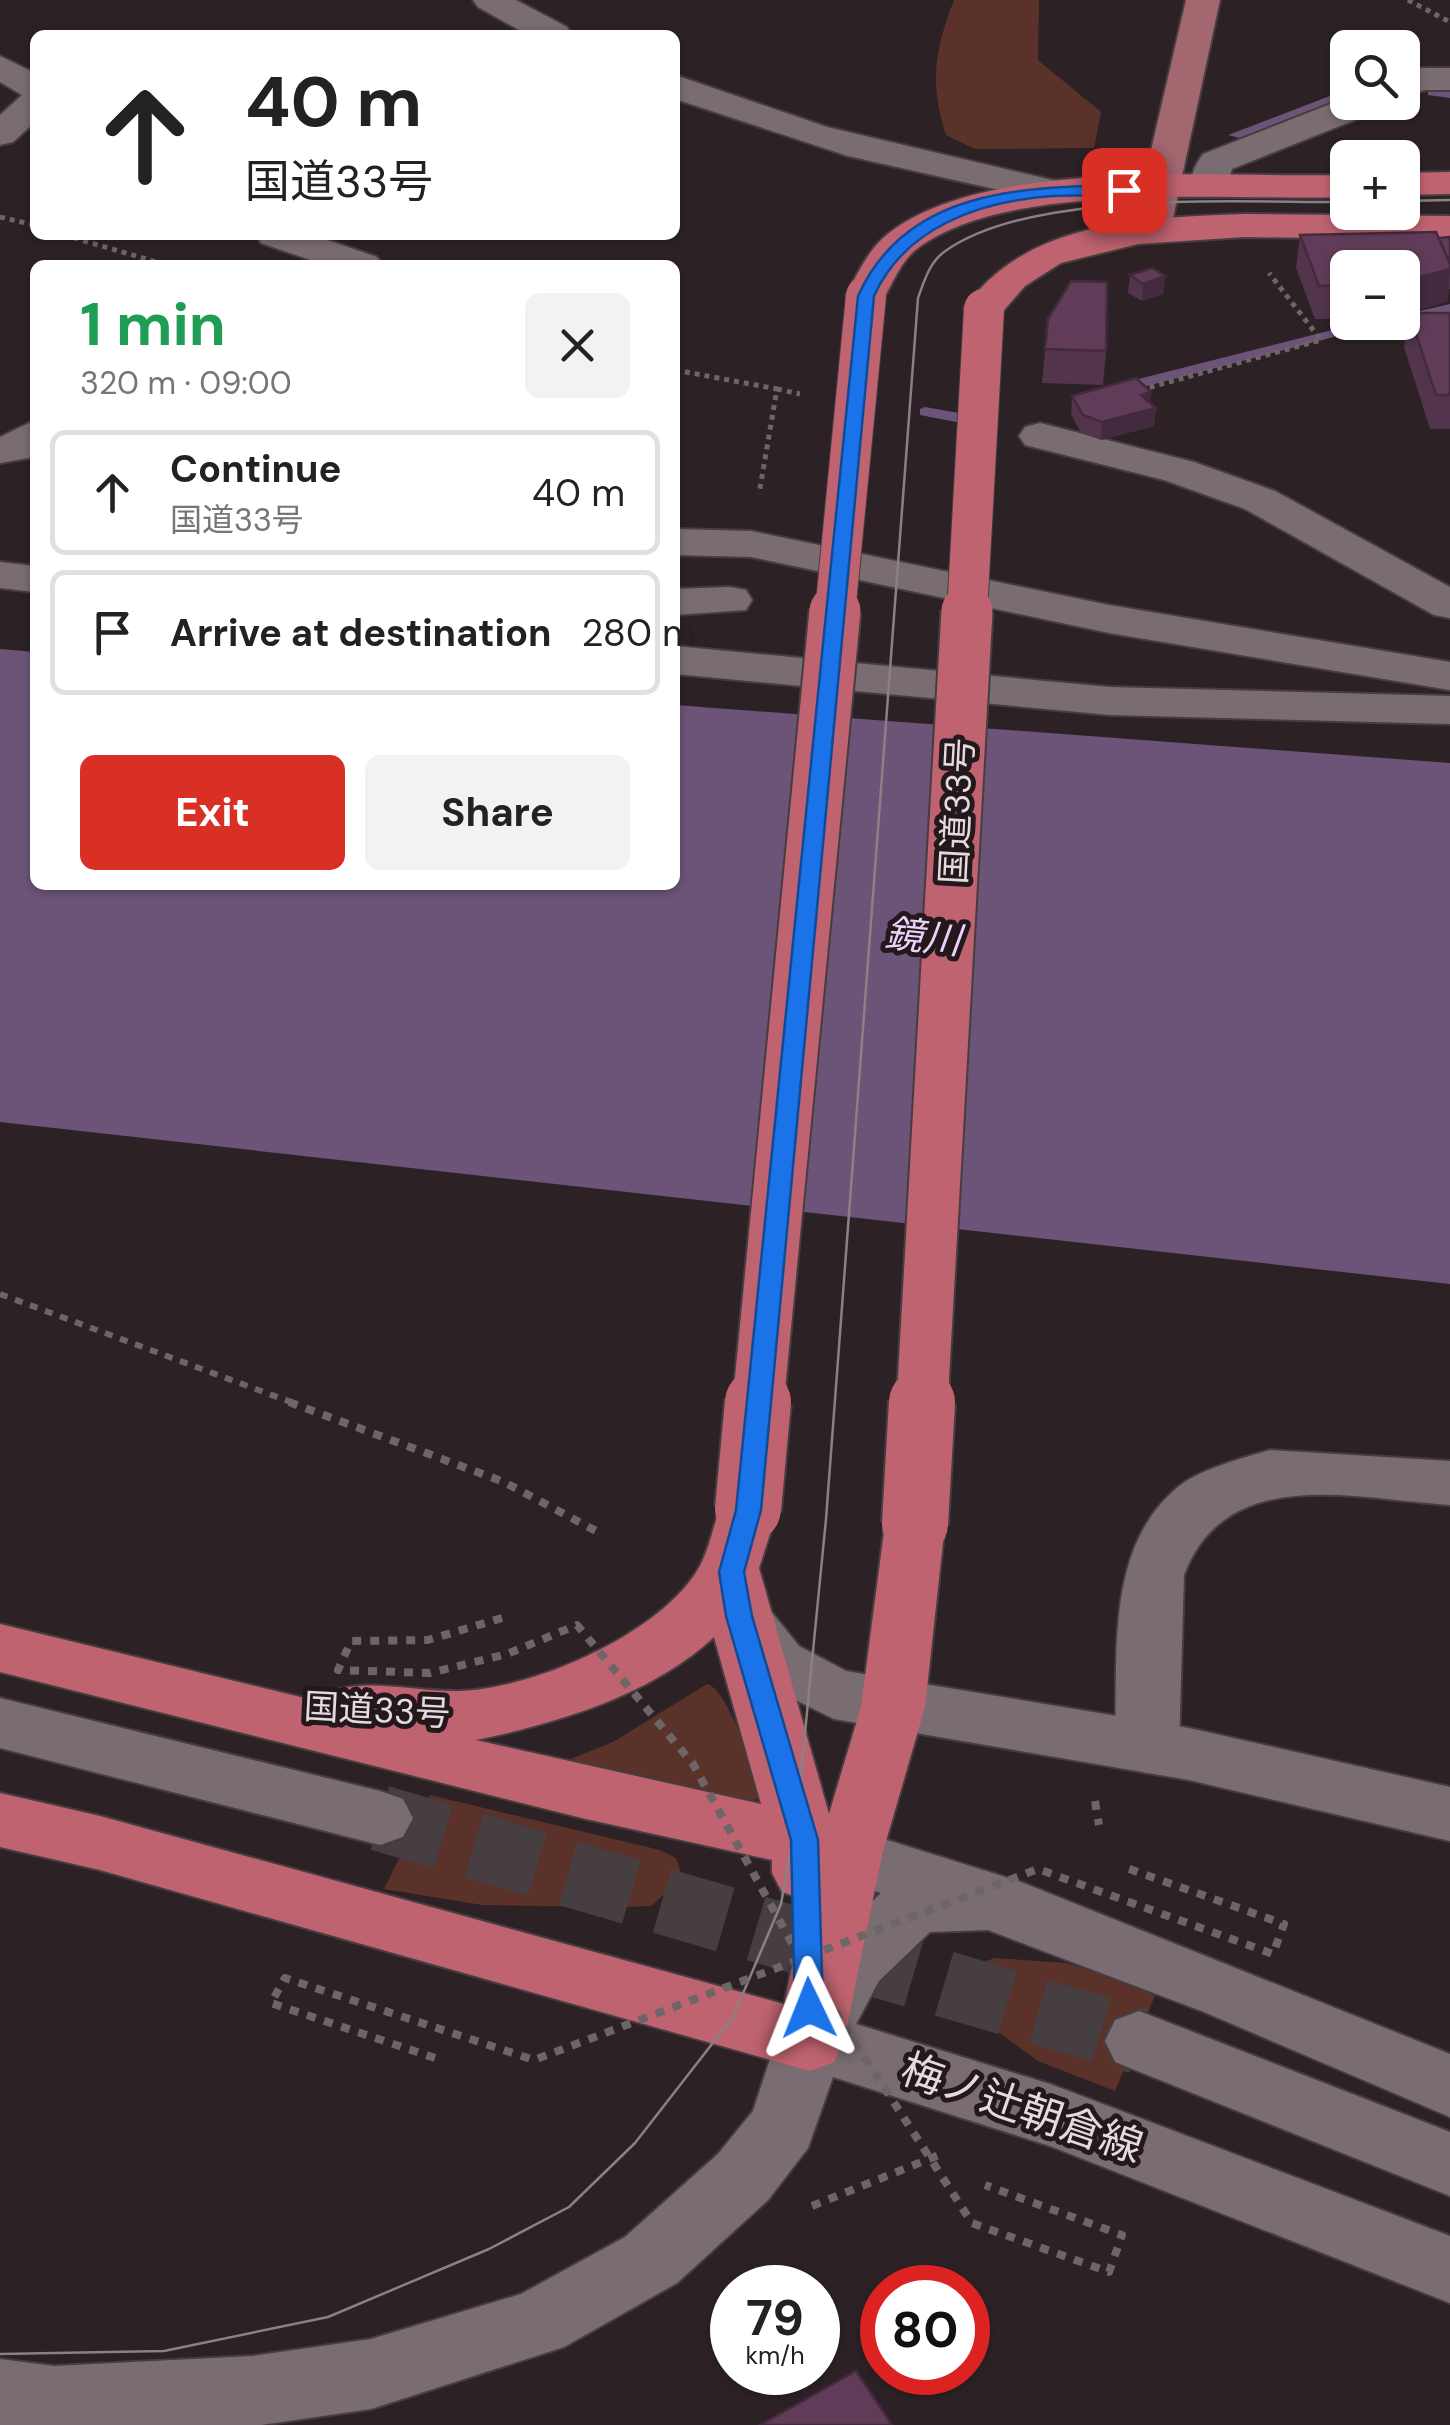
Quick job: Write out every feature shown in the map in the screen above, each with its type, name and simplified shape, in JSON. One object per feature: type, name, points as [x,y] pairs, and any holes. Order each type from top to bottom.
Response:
[{"type":"highway","points":[[1420,184],[1450,183]]},
{"type":"highway","name":"国道33号","points":[[211,1700],[464,1716],[597,1682],[642,1658],[700,1614],[735,1594],[748,1510],[866,296],[881,264],[904,240],[946,216],[998,199],[1052,191],[1330,186]]},
{"type":"highway","name":"国道33号","points":[[0,1648],[827,1848],[893,1707],[915,1524],[984,309],[1001,285],[1043,256],[1088,242],[1151,232],[1450,228]]},
{"type":"highway","points":[[0,1820],[100,1843],[810,2041],[827,1848],[735,1594]]},
{"type":"main road","points":[[1151,232],[1203,0]]},
{"type":"street","points":[[490,0],[539,30]]},
{"type":"street","points":[[0,66],[30,85]]},
{"type":"street","points":[[1420,80],[1450,79]]},
{"type":"street","points":[[680,88],[730,110],[842,146],[1052,191]]},
{"type":"street","points":[[30,107],[0,138],[30,152]]},
{"type":"street","points":[[1212,187],[1210,175],[1216,162],[1330,117]]},
{"type":"street","points":[[289,240],[348,260]]},
{"type":"street","points":[[1040,436],[1180,471],[1260,500],[1450,605]]},
{"type":"street","points":[[680,542],[751,544],[1109,620],[1450,676]]},
{"type":"street","points":[[0,576],[30,578]]},
{"type":"street","points":[[680,602],[730,600]]},
{"type":"street","points":[[680,660],[1110,701],[1450,710]]},
{"type":"street","points":[[1148,1747],[1153,1575],[1165,1544],[1200,1502],[1270,1472],[1450,1483]]},
{"type":"street","points":[[735,1594],[776,1664],[834,1694],[1148,1747],[1450,1814]]},
{"type":"street","points":[[0,1723],[380,1818]]},
{"type":"street","points":[[827,1848],[998,1902],[1263,2003],[1450,2086]]},
{"type":"street","points":[[0,2394],[54,2401],[253,2391],[371,2374],[538,2322],[652,2260],[742,2178],[783,2126],[810,2041],[856,1962],[886,1928],[910,1909],[944,1900],[998,1902]]},
{"type":"street","name":"梅ノ辻朝倉線","points":[[810,2041],[881,2059],[1169,2159],[1450,2270]]},
{"type":"street","points":[[1139,2041],[1450,2164]]},
{"type":"path","points":[[1408,0],[1450,22]]},
{"type":"path","points":[[0,217],[30,223]]},
{"type":"path","points":[[1138,390],[1321,340],[1234,229]]},
{"type":"path","points":[[81,240],[149,260]]},
{"type":"path","points":[[680,371],[814,396]]},
{"type":"path","points":[[751,544],[776,390]]},
{"type":"path","points":[[0,1294],[504,1482],[598,1532]]},
{"type":"path","points":[[502,1618],[428,1640],[351,1642],[338,1670],[430,1673],[507,1654],[577,1625],[693,1764],[799,1956],[972,2223],[1109,2272],[1122,2235],[984,2185]]},
{"type":"path","points":[[435,2058],[272,2003],[285,1978],[534,2060],[799,1956],[1038,1869],[1273,1954],[1284,1924],[1121,1866]]},
{"type":"path","points":[[697,2219],[792,2214],[948,2152]]},
{"type":"shaded area","points":[[954,0],[1039,0],[1038,60],[1101,112],[1094,148],[975,149],[946,135],[937,99],[936,66]]},
{"type":"shaded area","points":[[707,1684],[723,1700],[747,1750],[761,1792],[753,1804],[573,1766],[571,1759],[613,1742]]},
{"type":"shaded area","points":[[430,1795],[660,1850],[676,1858],[683,1878],[651,1906],[482,1905],[384,1889]]},
{"type":"shaded area","points":[[995,1958],[1066,1963],[1157,1991],[1115,2091],[1038,2061],[947,1995],[945,1988],[953,1972]]},
{"type":"water","name":"鏡川","points":[[0,649],[30,652],[30,890],[680,890],[680,705],[1450,763],[1450,1284],[0,1122]]},
{"type":"building","points":[[1436,232],[1450,269],[1420,277],[1420,250],[1330,250],[1330,286],[1319,286],[1300,235]]},
{"type":"building","points":[[1450,237],[1450,264],[1439,238]]},
{"type":"building","points":[[1152,268],[1165,276],[1143,284],[1130,275]]},
{"type":"building","points":[[1071,281],[1107,282],[1106,351],[1045,349],[1048,319]]},
{"type":"building","points":[[1420,313],[1450,313],[1450,395],[1436,395],[1418,340]]},
{"type":"building","points":[[1136,378],[1151,392],[1141,395],[1156,408],[1102,422],[1083,415],[1072,396]]},
{"type":"building","points":[[856,2371],[860,2395],[872,2395],[892,2425],[760,2425],[813,2395],[840,2395],[840,2380]]},
{"type":"waterway","points":[[1433,92],[1450,94]]},
{"type":"waterway","points":[[1235,135],[1330,100]]},
{"type":"waterway","points":[[1420,315],[1450,308]]},
{"type":"waterway","points":[[1116,389],[1330,336]]},
{"type":"waterway","points":[[925,412],[982,422]]},
{"type":"tunnel","points":[[380,1818],[1139,2041]]},
{"type":"tram line","points":[[1420,201],[1450,200]]},
{"type":"tram line","points":[[0,2354],[164,2351],[328,2317],[489,2249],[569,2207],[635,2143],[733,2017],[781,1904],[797,1814],[826,1519],[918,298],[931,267],[944,252],[982,232],[1028,218],[1138,204],[1330,202]]},
{"type":"route","points":[[809,2008],[804,1840],[739,1616],[731,1572],[744,1538],[748,1510],[866,296],[881,264],[904,240],[946,216],[998,199],[1052,191],[1124,190]]}]
